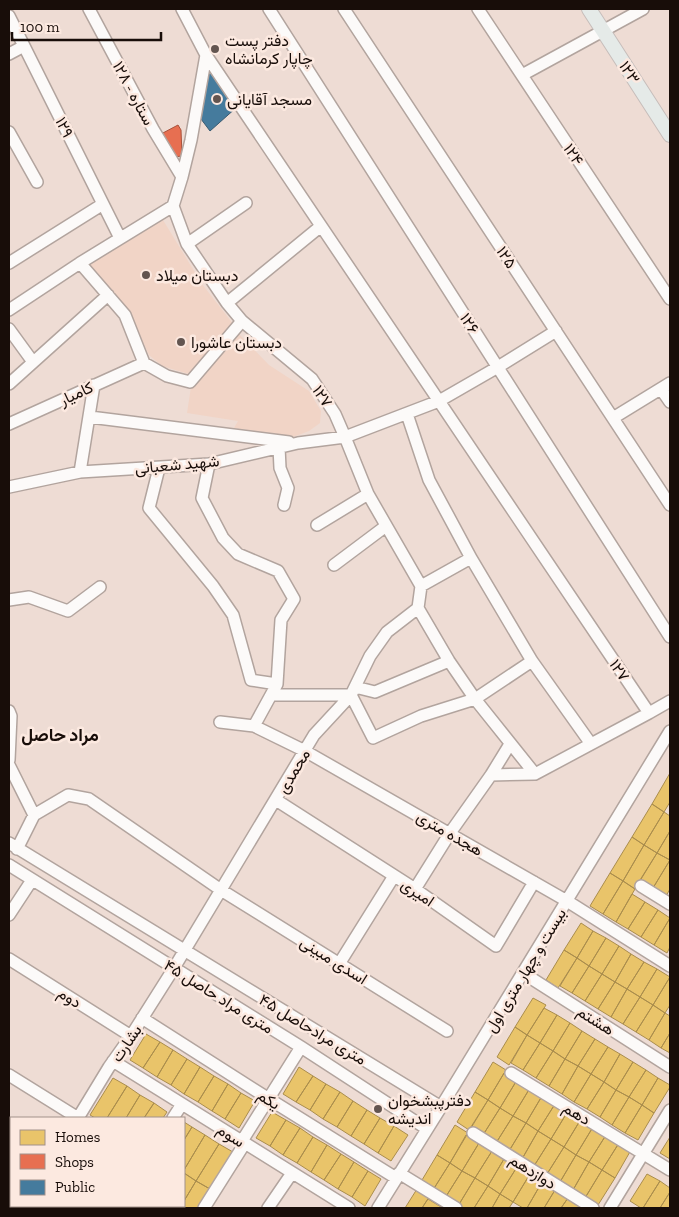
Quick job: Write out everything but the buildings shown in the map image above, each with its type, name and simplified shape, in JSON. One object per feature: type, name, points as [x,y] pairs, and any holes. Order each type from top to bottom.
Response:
[{"type":"main road","name":"۱۲۳","points":[[589,9],[670,135]]},
{"type":"street","name":"۱۲۸ - ستاره","points":[[89,9],[153,129],[182,176]]},
{"type":"street","name":"۱۲۷","points":[[182,9],[206,55],[649,713]]},
{"type":"street","name":"۱۲۶","points":[[269,9],[670,637]]},
{"type":"street","name":"۱۲۵","points":[[344,9],[670,505]]},
{"type":"street","name":"۱۲۴","points":[[478,9],[670,299]]},
{"type":"street","points":[[522,75],[643,9]]},
{"type":"street","name":"۱۲۹","points":[[9,16],[120,238]]},
{"type":"street","points":[[9,54],[24,46]]},
{"type":"street","points":[[9,310],[80,263],[173,206],[191,140],[206,55]]},
{"type":"street","points":[[9,132],[37,182]]},
{"type":"street","points":[[187,244],[246,203]]},
{"type":"street","points":[[9,263],[103,204]]},
{"type":"street","name":"۱۲۷","points":[[173,206],[187,244],[227,303],[242,321],[312,379],[335,414],[368,494],[421,586]]},
{"type":"street","points":[[227,303],[321,226]]},
{"type":"street","points":[[80,263],[125,315],[144,363],[167,376],[190,382],[242,321]]},
{"type":"street","points":[[9,384],[108,295]]},
{"type":"street","points":[[9,329],[33,362]]},
{"type":"street","name":"شهید شعبانی","points":[[9,487],[80,472],[209,464],[298,443],[345,437],[439,401],[556,331]]},
{"type":"street","name":"کامیار","points":[[9,424],[144,363]]},
{"type":"street","points":[[80,472],[94,385]]},
{"type":"street","points":[[613,418],[666,386],[670,402]]},
{"type":"street","points":[[407,414],[430,480],[472,558],[532,661],[591,744]]},
{"type":"street","points":[[90,417],[298,443]]},
{"type":"street","points":[[279,447],[280,468],[288,488],[284,505]]},
{"type":"street","points":[[209,464],[202,498],[223,538],[238,554],[278,571],[294,599],[281,620],[277,684],[254,726]]},
{"type":"street","points":[[159,468],[149,508],[213,586],[233,615],[251,680],[277,684]]},
{"type":"street","points":[[317,525],[368,494]]},
{"type":"street","points":[[334,565],[386,526]]},
{"type":"street","points":[[472,558],[421,586],[418,608],[449,661],[475,698],[535,774]]},
{"type":"street","points":[[9,600],[29,597],[68,611],[100,587]]},
{"type":"street","name":"محمدی","points":[[185,950],[314,735],[353,691],[370,656],[387,632],[418,608]]},
{"type":"street","points":[[271,695],[353,691],[375,692],[449,661]]},
{"type":"street","points":[[353,691],[374,738],[421,716],[475,698],[532,661]]},
{"type":"street","points":[[491,776],[535,774],[670,700]]},
{"type":"street","points":[[9,711],[11,716],[9,760]]},
{"type":"street","name":"هجده متری","points":[[220,722],[254,726],[305,750],[534,882],[670,965]]},
{"type":"street","name":"بیست و چهار متری اول","points":[[378,1208],[670,731]]},
{"type":"street","points":[[415,889],[450,833],[491,776],[510,744]]},
{"type":"street","points":[[9,765],[34,815],[13,846]]},
{"type":"street","name":"اسدی مبینی","points":[[34,815],[68,795],[89,799],[221,890],[447,1031]]},
{"type":"street","name":"امیری","points":[[276,800],[415,889],[496,946],[534,882]]},
{"type":"street","name":"۴۵ متری مراد حاصل","points":[[13,846],[185,950]]},
{"type":"street","name":"۴۵ متری مراد حاصل","points":[[9,865],[427,1129]]},
{"type":"street","points":[[339,964],[394,876]]},
{"type":"street","points":[[9,915],[32,880]]},
{"type":"street","points":[[641,886],[670,904]]},
{"type":"street","name":"بشارت","points":[[79,1117],[185,950]]},
{"type":"street","name":"۴۵ متری مرادحاصل","points":[[185,950],[441,1107]]},
{"type":"street","name":"دوم","points":[[9,959],[131,1036]]},
{"type":"street","name":"هشتم","points":[[523,973],[670,1066]]},
{"type":"street","name":"یکم","points":[[142,1018],[269,1099],[397,1176],[456,1208]]},
{"type":"street","points":[[204,1208],[301,1048]]},
{"type":"street","name":"سوم","points":[[113,1061],[349,1208]]},
{"type":"street","name":"دهم","points":[[511,1073],[670,1170]]},
{"type":"street","points":[[9,1075],[76,1117]]},
{"type":"street","points":[[175,1117],[182,1104]]},
{"type":"street","points":[[613,1207],[670,1110]]},
{"type":"street","name":"دوازدهم","points":[[473,1133],[593,1208]]},
{"type":"street","points":[[268,1208],[292,1173]]},
{"type":"shaded area","points":[[163,220],[202,284],[234,325],[192,375],[162,366],[149,355],[137,329],[123,306],[87,266]]},
{"type":"shaded area","points":[[236,331],[269,365],[309,391],[321,411],[320,423],[309,431],[293,437],[234,428],[238,421],[187,413],[191,387]]},
{"type":"place","name":"دفتر پست چاپار کرمانشاه","points":[[215,49]]},
{"type":"place","name":"مسجد آقایانی","points":[[217,99]]},
{"type":"place","name":"دبستان میلاد","points":[[146,275]]},
{"type":"place","name":"دبستان عاشورا","points":[[181,342]]},
{"type":"place","name":"دفترپبشخوان اندیشه","points":[[378,1109]]},
{"type":"district","name":"مراد حاصل","points":[[60,735]]}]
